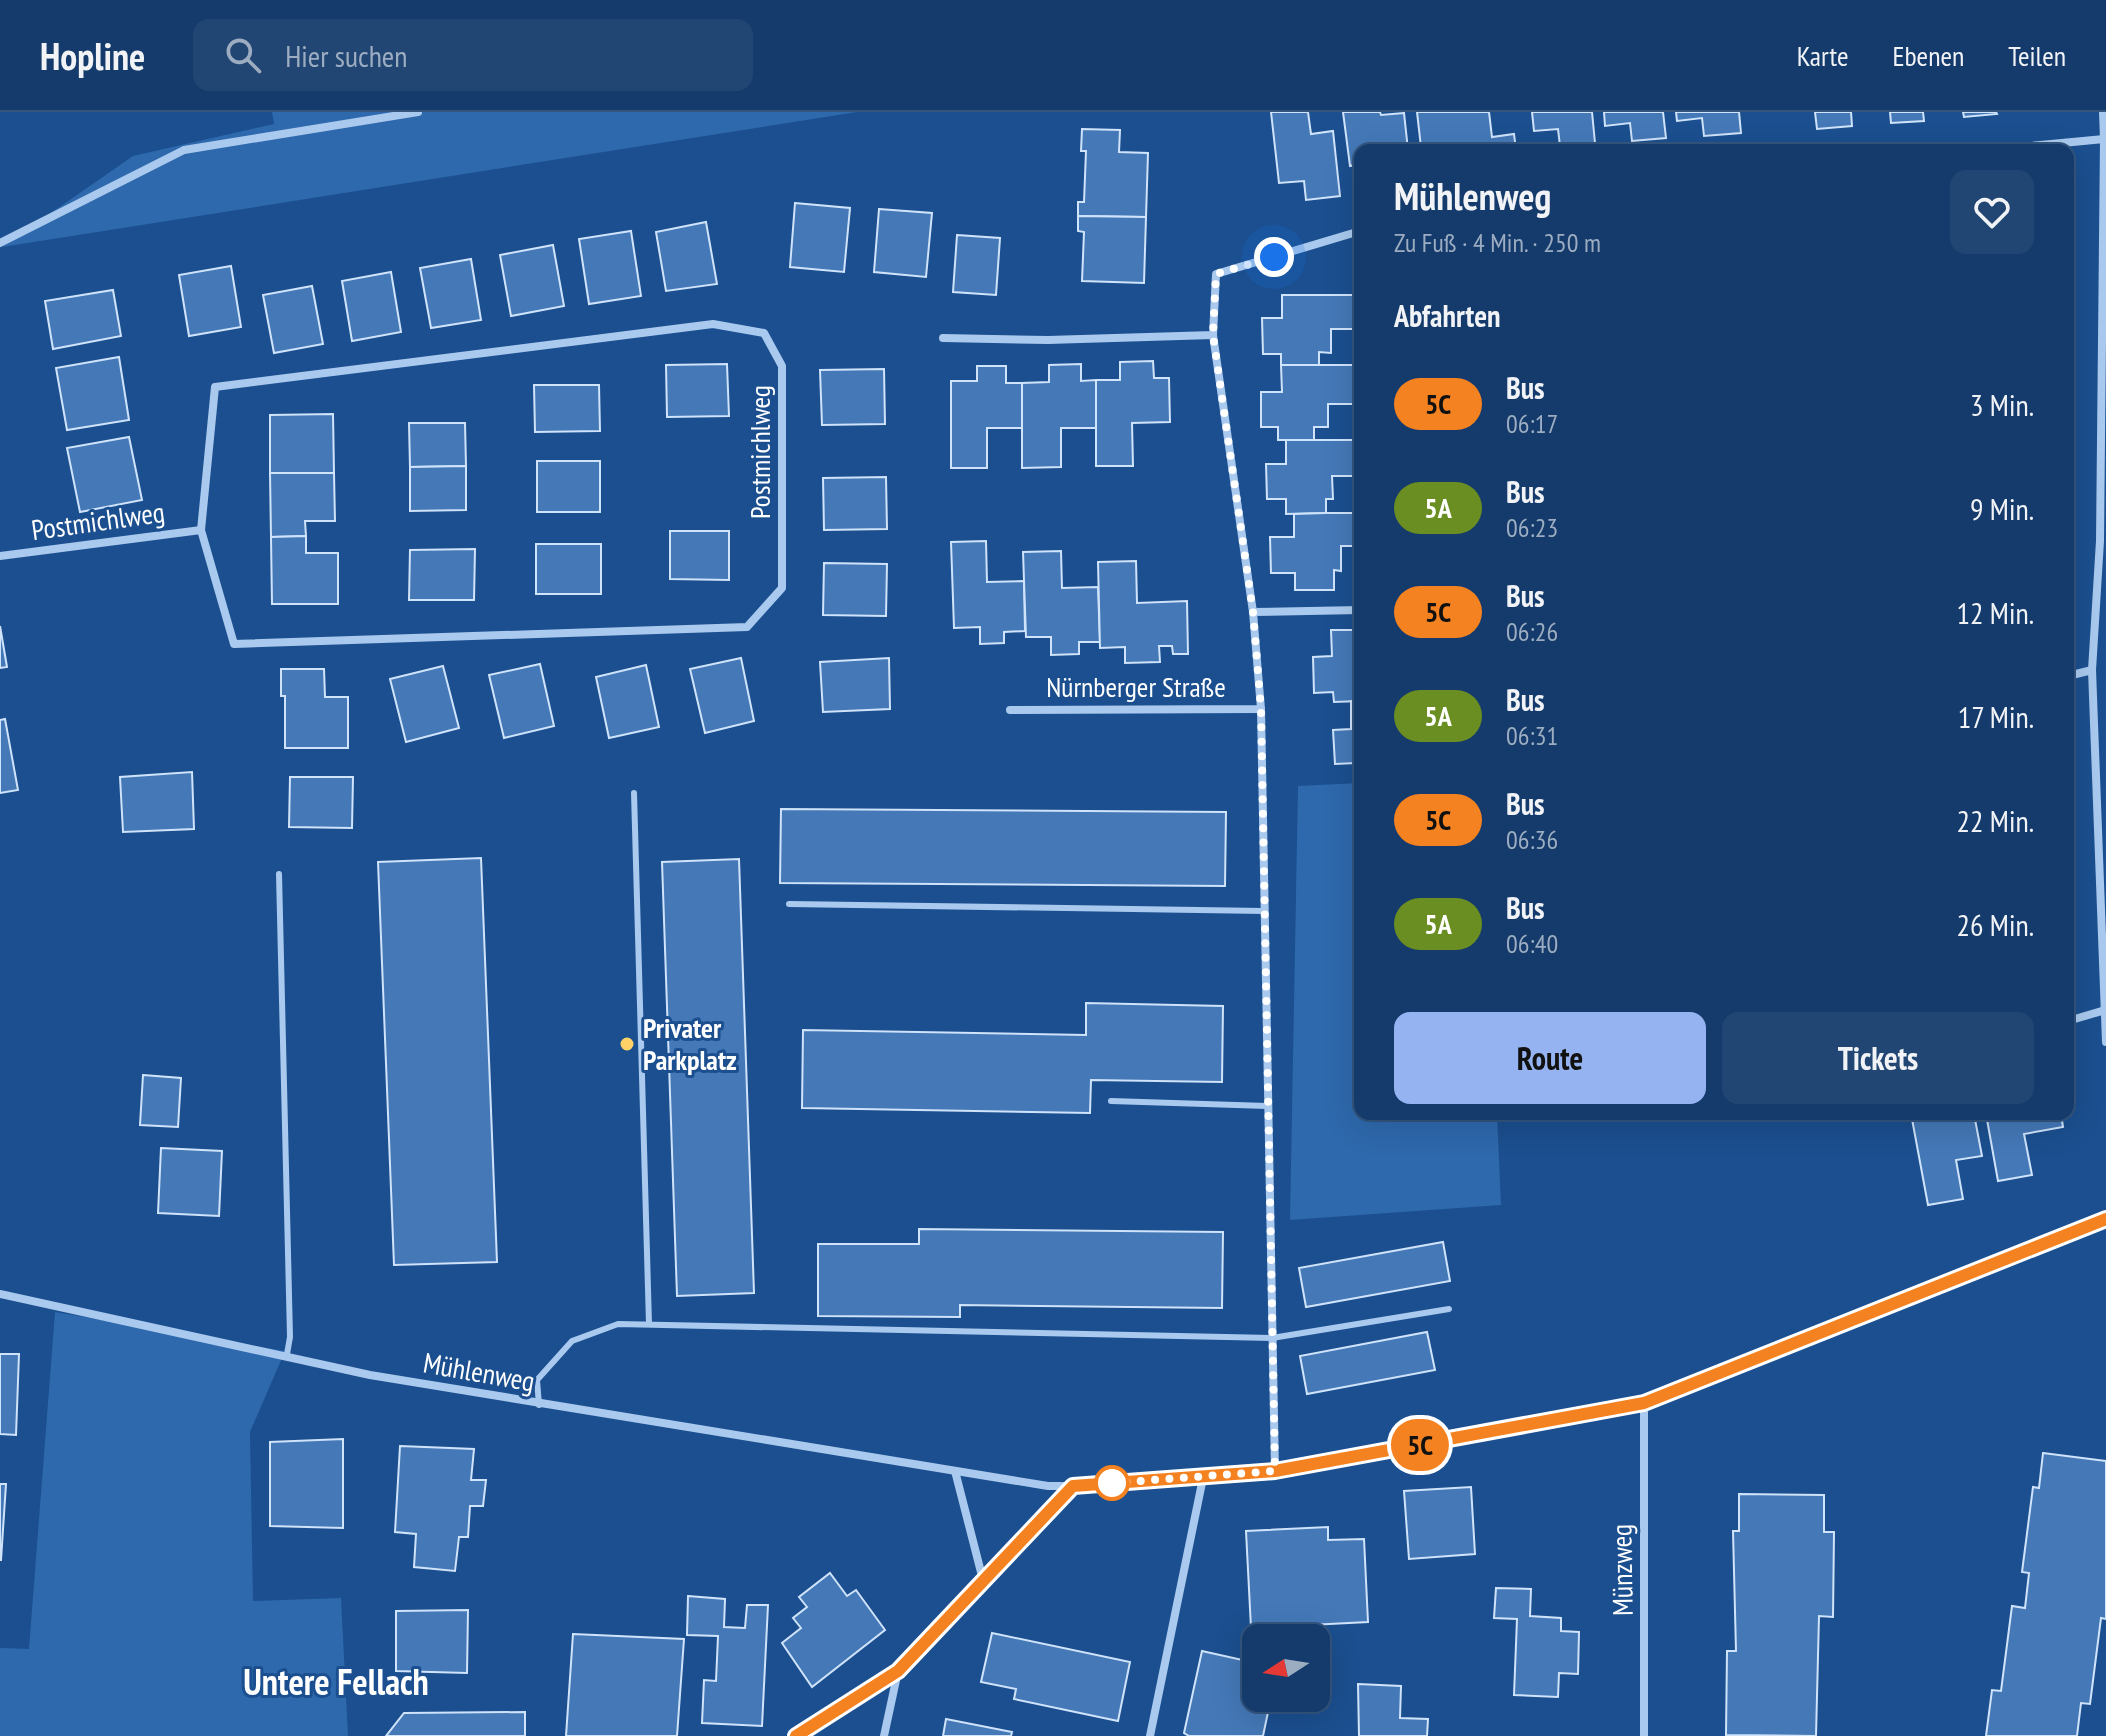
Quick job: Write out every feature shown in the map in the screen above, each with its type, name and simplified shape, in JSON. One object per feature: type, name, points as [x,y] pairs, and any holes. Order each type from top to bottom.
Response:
[{"type":"street","points":[[0,243],[184,150],[418,112]]},
{"type":"street","points":[[2103,112],[2100,541],[2092,670],[2106,1042]]},
{"type":"street","points":[[2052,144],[2104,139]]},
{"type":"street","name":"Nürnberger Straße","points":[[1010,710],[1261,709],[1253,612],[1213,335],[1216,274],[1354,233]]},
{"type":"street","name":"Postmichlweg","points":[[713,324],[764,333],[782,366],[782,588],[747,627],[234,644],[201,530],[215,387],[713,324]]},
{"type":"street","points":[[943,338],[1048,340],[1213,335]]},
{"type":"street","name":"Postmichlweg","points":[[0,556],[201,530]]},
{"type":"street","points":[[1253,612],[1354,610]]},
{"type":"street","points":[[2074,674],[2092,670]]},
{"type":"street","points":[[1261,709],[1275,1471]]},
{"type":"street","points":[[2074,1019],[2105,1010]]},
{"type":"street","name":"Mühlenweg","points":[[0,1294],[287,1354],[370,1375],[539,1405],[795,1442],[1048,1486],[1073,1486],[1275,1471],[1644,1403],[2106,1219]]},
{"type":"street","name":"Münzweg","points":[[1644,1403],[1644,1736]]},
{"type":"street","points":[[955,1471],[983,1580]]},
{"type":"street","points":[[1150,1736],[1203,1478]]},
{"type":"street","points":[[796,1736],[898,1671],[1073,1486]]},
{"type":"street","points":[[884,1736],[898,1671]]},
{"type":"lane","points":[[634,793],[649,1324]]},
{"type":"lane","points":[[279,874],[289,1225],[290,1337],[287,1354]]},
{"type":"lane","points":[[789,904],[1264,911]]},
{"type":"lane","points":[[1111,1101],[1267,1106]]},
{"type":"lane","points":[[539,1405],[537,1380],[572,1341],[618,1324],[1272,1338],[1449,1309]]},
{"type":"shaded area","points":[[272,112],[857,112],[2,247],[133,156],[274,124]]},
{"type":"shaded area","points":[[1354,783],[1354,1120],[1497,1120],[1501,1205],[1290,1220],[1298,786]]},
{"type":"shaded area","points":[[55,1312],[285,1351],[250,1432],[253,1601],[341,1598],[348,1736],[0,1736],[0,1648],[29,1649]]},
{"type":"building","points":[[1271,112],[1308,112],[1311,134],[1333,131],[1340,196],[1306,200],[1304,181],[1279,183]]},
{"type":"building","points":[[1343,112],[1404,113],[1407,144],[1354,144],[1354,165],[1350,166]]},
{"type":"building","points":[[1417,112],[1489,112],[1492,137],[1514,134],[1515,144],[1421,144]]},
{"type":"building","points":[[1532,112],[1592,112],[1595,143],[1560,144],[1558,129],[1534,131]]},
{"type":"building","points":[[1604,112],[1663,112],[1666,138],[1632,141],[1630,123],[1605,126]]},
{"type":"building","points":[[1676,112],[1739,112],[1741,133],[1704,136],[1702,118],[1677,121]]},
{"type":"building","points":[[1815,112],[1851,112],[1852,126],[1817,129]]},
{"type":"building","points":[[1890,112],[1923,112],[1924,121],[1891,123]]},
{"type":"building","points":[[1963,112],[1996,112],[1997,114],[1964,117]]},
{"type":"building","points":[[1082,129],[1120,130],[1119,152],[1148,153],[1146,217],[1078,216],[1078,202],[1084,202],[1086,151],[1081,151]]},
{"type":"building","points":[[795,203],[850,208],[844,272],[790,267]]},
{"type":"building","points":[[879,209],[932,213],[926,277],[874,272]]},
{"type":"building","points":[[1078,216],[1146,217],[1144,283],[1082,281],[1084,232],[1078,231]]},
{"type":"building","points":[[706,222],[717,284],[666,291],[656,232]]},
{"type":"building","points":[[631,231],[641,296],[589,304],[579,239]]},
{"type":"building","points":[[957,235],[1000,238],[996,295],[953,292]]},
{"type":"building","points":[[553,245],[564,306],[511,316],[500,255]]},
{"type":"building","points":[[471,259],[481,320],[431,328],[420,268]]},
{"type":"building","points":[[231,266],[241,327],[189,336],[179,275]]},
{"type":"building","points":[[391,272],[401,332],[352,341],[342,281]]},
{"type":"building","points":[[312,286],[323,344],[274,353],[263,295]]},
{"type":"building","points":[[113,290],[121,336],[53,349],[45,301]]},
{"type":"building","points":[[1282,295],[1354,295],[1354,329],[1331,329],[1331,353],[1319,352],[1319,365],[1281,365],[1281,354],[1263,354],[1262,318],[1282,318]]},
{"type":"building","points":[[119,357],[129,420],[67,430],[56,368]]},
{"type":"building","points":[[1153,361],[1154,378],[1169,378],[1170,422],[1132,423],[1133,466],[1096,466],[1096,380],[1120,380],[1120,362]]},
{"type":"building","points":[[727,364],[729,416],[667,417],[666,365]]},
{"type":"building","points":[[1081,364],[1081,381],[1096,380],[1096,428],[1061,428],[1061,467],[1022,468],[1022,383],[1049,382],[1049,365]]},
{"type":"building","points":[[1281,365],[1354,365],[1354,404],[1328,404],[1328,427],[1314,427],[1314,440],[1278,440],[1278,427],[1261,427],[1261,392],[1282,392]]},
{"type":"building","points":[[977,366],[1006,366],[1006,383],[1022,383],[1022,428],[987,428],[987,468],[951,468],[951,381],[977,381]]},
{"type":"building","points":[[884,369],[885,424],[822,425],[820,370]]},
{"type":"building","points":[[534,385],[599,385],[600,431],[535,432]]},
{"type":"building","points":[[333,414],[334,473],[270,473],[270,415]]},
{"type":"building","points":[[409,423],[465,423],[466,466],[410,467]]},
{"type":"building","points":[[129,437],[142,500],[80,512],[67,448]]},
{"type":"building","points":[[1286,440],[1354,440],[1354,476],[1332,476],[1333,499],[1326,499],[1326,513],[1286,514],[1286,499],[1267,499],[1266,464],[1286,464]]},
{"type":"building","points":[[537,461],[600,461],[600,512],[537,512]]},
{"type":"building","points":[[466,466],[466,510],[410,511],[410,467]]},
{"type":"building","points":[[270,473],[334,473],[335,521],[305,521],[306,536],[271,537]]},
{"type":"building","points":[[886,477],[887,529],[824,530],[823,478]]},
{"type":"building","points":[[1354,513],[1354,546],[1341,546],[1341,571],[1334,570],[1334,590],[1295,590],[1295,573],[1271,573],[1270,537],[1294,537],[1294,514]]},
{"type":"building","points":[[670,531],[729,531],[729,580],[670,579]]},
{"type":"building","points":[[306,536],[306,553],[338,553],[338,604],[272,604],[271,537]]},
{"type":"building","points":[[986,541],[987,582],[1024,581],[1025,631],[1004,632],[1004,643],[980,644],[980,627],[954,628],[951,542]]},
{"type":"building","points":[[536,544],[601,544],[601,594],[536,594]]},
{"type":"building","points":[[475,549],[474,600],[409,600],[410,550]]},
{"type":"building","points":[[1061,551],[1062,588],[1098,587],[1100,642],[1079,642],[1079,654],[1051,655],[1051,637],[1026,637],[1023,552]]},
{"type":"building","points":[[1136,561],[1137,603],[1187,601],[1188,654],[1173,654],[1172,646],[1159,646],[1160,662],[1125,663],[1125,647],[1100,648],[1098,562]]},
{"type":"building","points":[[824,563],[887,564],[886,616],[823,615]]},
{"type":"building","points":[[0,626],[7,667],[0,668]]},
{"type":"building","points":[[1331,630],[1354,630],[1354,701],[1334,702],[1333,692],[1314,693],[1313,657],[1332,656]]},
{"type":"building","points":[[741,658],[754,721],[705,733],[690,669]]},
{"type":"building","points":[[889,658],[890,709],[823,712],[820,662]]},
{"type":"building","points":[[540,664],[554,726],[504,738],[489,675]]},
{"type":"building","points":[[646,665],[659,727],[609,738],[596,677]]},
{"type":"building","points":[[443,666],[459,728],[406,742],[390,679]]},
{"type":"building","points":[[281,669],[324,669],[325,697],[348,697],[348,748],[285,748],[285,696],[281,696]]},
{"type":"building","points":[[1351,701],[1354,701],[1354,763],[1335,764],[1333,730],[1351,729]]},
{"type":"building","points":[[5,719],[18,790],[0,793],[0,720]]},
{"type":"building","points":[[192,772],[194,829],[123,832],[120,777]]},
{"type":"building","points":[[290,777],[353,777],[352,828],[289,827]]},
{"type":"building","points":[[781,809],[1226,812],[1225,886],[780,883]]},
{"type":"building","points":[[481,858],[497,1262],[394,1265],[378,862]]},
{"type":"building","points":[[739,859],[754,1293],[677,1296],[662,862]]},
{"type":"building","points":[[1086,1003],[1223,1006],[1222,1082],[1091,1080],[1090,1113],[802,1108],[803,1030],[1086,1035]]},
{"type":"building","points":[[143,1075],[181,1078],[178,1127],[140,1125]]},
{"type":"building","points":[[1912,1120],[1975,1120],[1982,1156],[1956,1160],[1963,1199],[1928,1205]]},
{"type":"building","points":[[1987,1120],[2062,1120],[2063,1127],[2024,1134],[2032,1175],[1998,1181]]},
{"type":"building","points":[[161,1148],[222,1151],[219,1216],[158,1213]]},
{"type":"building","points":[[919,1229],[1223,1232],[1222,1308],[960,1305],[960,1317],[818,1316],[818,1244],[919,1244]]},
{"type":"building","points":[[1443,1242],[1450,1281],[1306,1307],[1299,1268]]},
{"type":"building","points":[[1427,1332],[1435,1370],[1307,1394],[1300,1356]]},
{"type":"building","points":[[0,1354],[19,1354],[16,1435],[0,1434]]},
{"type":"building","points":[[343,1439],[343,1528],[270,1526],[270,1442]]},
{"type":"building","points":[[400,1446],[474,1449],[471,1480],[486,1480],[483,1506],[470,1506],[468,1537],[459,1537],[455,1571],[414,1567],[416,1534],[395,1532]]},
{"type":"building","points":[[2043,1453],[2106,1461],[2106,1619],[2101,1618],[2090,1704],[2081,1703],[2077,1736],[1986,1736],[1992,1690],[2001,1691],[2012,1606],[2025,1608],[2029,1573],[2022,1572],[2033,1487],[2039,1488]]},
{"type":"building","points":[[0,1484],[6,1484],[1,1560],[0,1560]]},
{"type":"building","points":[[1471,1487],[1475,1554],[1409,1559],[1404,1491]]},
{"type":"building","points":[[1739,1494],[1824,1495],[1824,1532],[1834,1532],[1833,1617],[1819,1616],[1816,1736],[1726,1735],[1727,1651],[1736,1651],[1733,1531],[1739,1531]]},
{"type":"building","points":[[1328,1527],[1328,1540],[1364,1539],[1368,1622],[1251,1624],[1246,1531]]},
{"type":"building","points":[[830,1573],[847,1596],[856,1590],[885,1630],[812,1687],[782,1643],[801,1628],[793,1618],[807,1607],[799,1597]]},
{"type":"building","points":[[1496,1588],[1531,1589],[1530,1616],[1561,1618],[1561,1631],[1579,1632],[1578,1674],[1559,1673],[1558,1697],[1514,1695],[1517,1619],[1494,1618]]},
{"type":"building","points":[[688,1596],[725,1599],[724,1627],[745,1628],[747,1605],[768,1605],[762,1726],[702,1723],[704,1680],[716,1681],[718,1636],[687,1635]]},
{"type":"building","points":[[468,1610],[467,1673],[396,1671],[396,1611]]},
{"type":"building","points":[[992,1633],[1130,1662],[1118,1721],[1014,1699],[1016,1689],[981,1682]]},
{"type":"building","points":[[573,1634],[684,1639],[677,1736],[566,1736]]},
{"type":"building","points":[[1202,1651],[1242,1660],[1242,1712],[1268,1712],[1263,1736],[1189,1736],[1184,1733]]},
{"type":"building","points":[[1358,1684],[1401,1686],[1400,1718],[1428,1719],[1427,1736],[1359,1736]]},
{"type":"building","points":[[525,1712],[525,1736],[386,1736],[404,1713]]},
{"type":"building","points":[[946,1719],[1012,1732],[1011,1736],[943,1736]]},
{"type":"bus line","name":"5C","points":[[796,1736],[898,1671],[1073,1486],[1275,1471],[1644,1403],[2106,1219]]},
{"type":"place","name":"Privater Parkplatz","points":[[627,1044]]},
{"type":"district","name":"Untere Fellach","points":[[336,1682]]},
{"type":"route","points":[[1112,1483],[1275,1471],[1261,709],[1253,612],[1213,335],[1216,274],[1274,257]]}]
